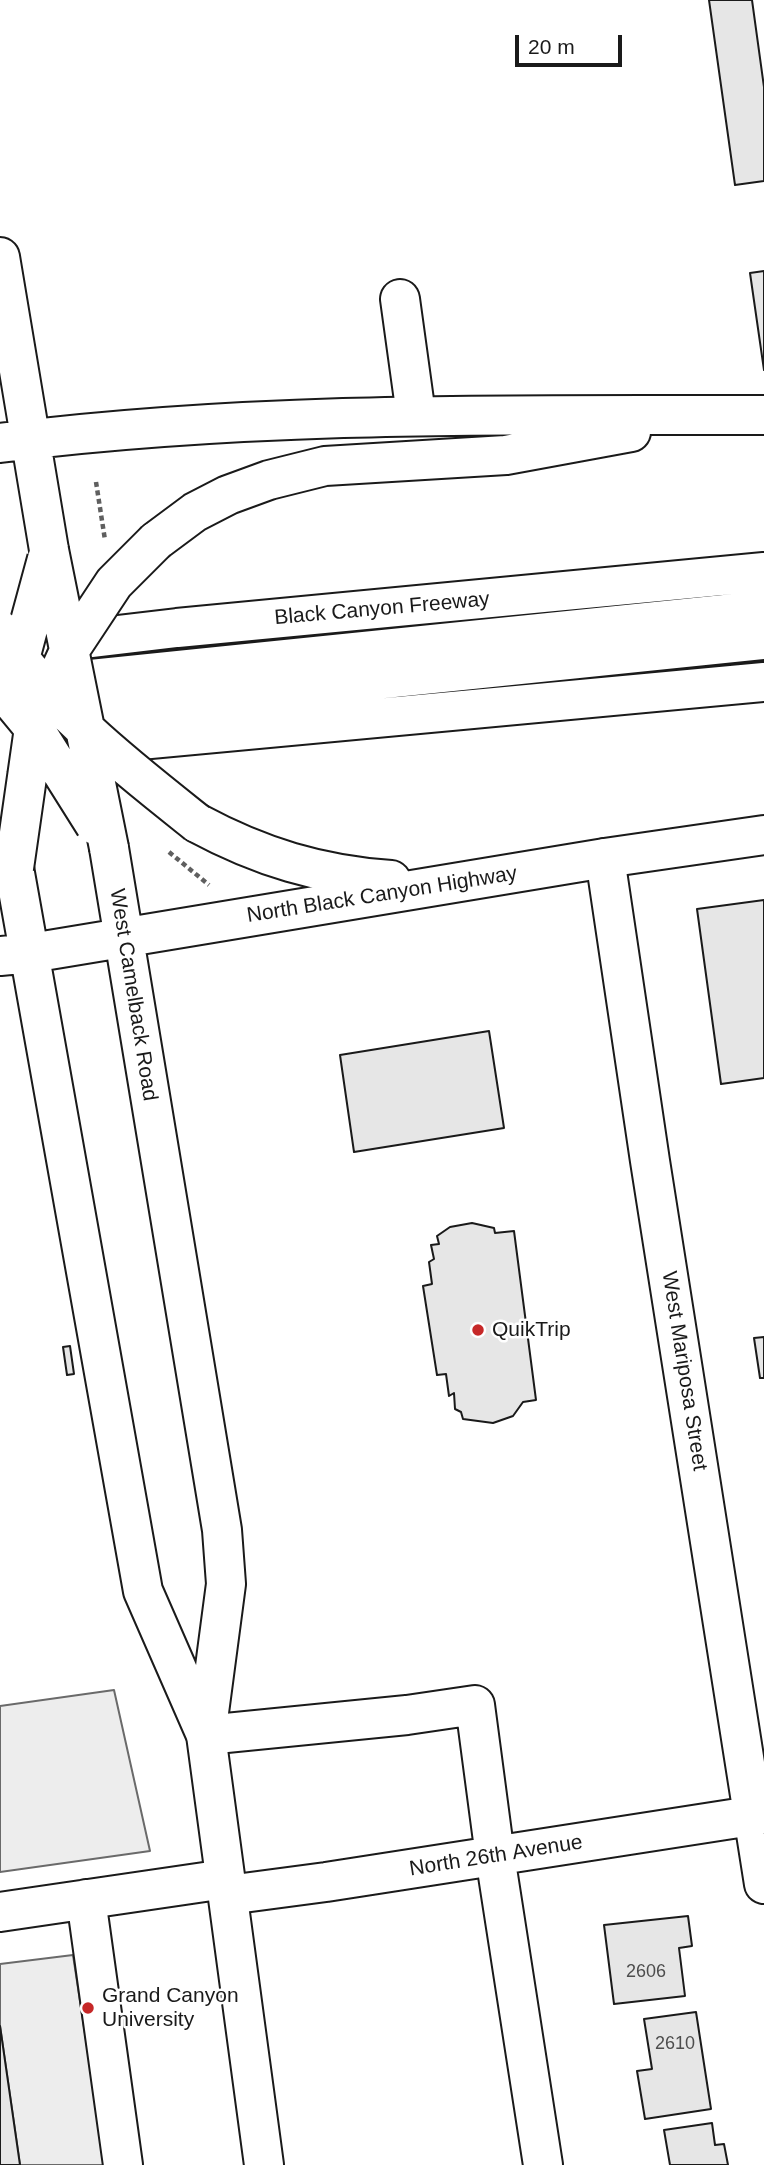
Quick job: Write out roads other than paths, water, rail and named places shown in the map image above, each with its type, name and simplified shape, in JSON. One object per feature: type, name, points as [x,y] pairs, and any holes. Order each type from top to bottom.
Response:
[{"type":"main road","name":"West Camelback Road","points":[[0,257],[15,441],[50,550],[109,848],[222,1531],[226,1584],[206,1735],[264,2165]]},
{"type":"main road","points":[[400,299],[416,415]]},
{"type":"main road","points":[[15,441],[229,423],[416,415],[747,415]]},
{"type":"main road","points":[[50,693],[69,651],[114,583],[156,541],[195,512],[228,495],[269,480],[325,466],[506,455],[747,415]]},
{"type":"main road","points":[[50,550],[8,693],[109,848]]},
{"type":"main road","name":"Black Canyon Freeway","points":[[8,693],[177,628],[764,572]]},
{"type":"main road","points":[[8,693],[764,610]]},
{"type":"main road","points":[[0,630],[8,693],[14,868]]},
{"type":"main road","points":[[8,693],[163,702],[764,640]]},
{"type":"main road","points":[[0,753],[764,682]]},
{"type":"main road","points":[[8,693],[50,693],[85,730],[197,823],[236,844],[282,861],[336,874],[448,884]]},
{"type":"main road","name":"West Camelback Road","points":[[0,789],[14,868],[15,954],[143,1591],[206,1735]]},
{"type":"main road","name":"North Black Canyon Highway","points":[[15,954],[605,858],[764,835]]},
{"type":"main road","name":"West Mariposa Street","points":[[605,858],[657,1201],[759,1815],[764,1884]]},
{"type":"main road","points":[[206,1735],[407,1715],[475,1705],[495,1856],[543,2165]]},
{"type":"main road","name":"North 26th Avenue","points":[[0,1912],[86,1899],[326,1882],[759,1815]]},
{"type":"main road","points":[[86,1899],[123,2165]]},
{"type":"place","name":"QuikTrip","points":[[478,1330]]},
{"type":"place","name":"Grand Canyon University","points":[[88,2008]]}]
